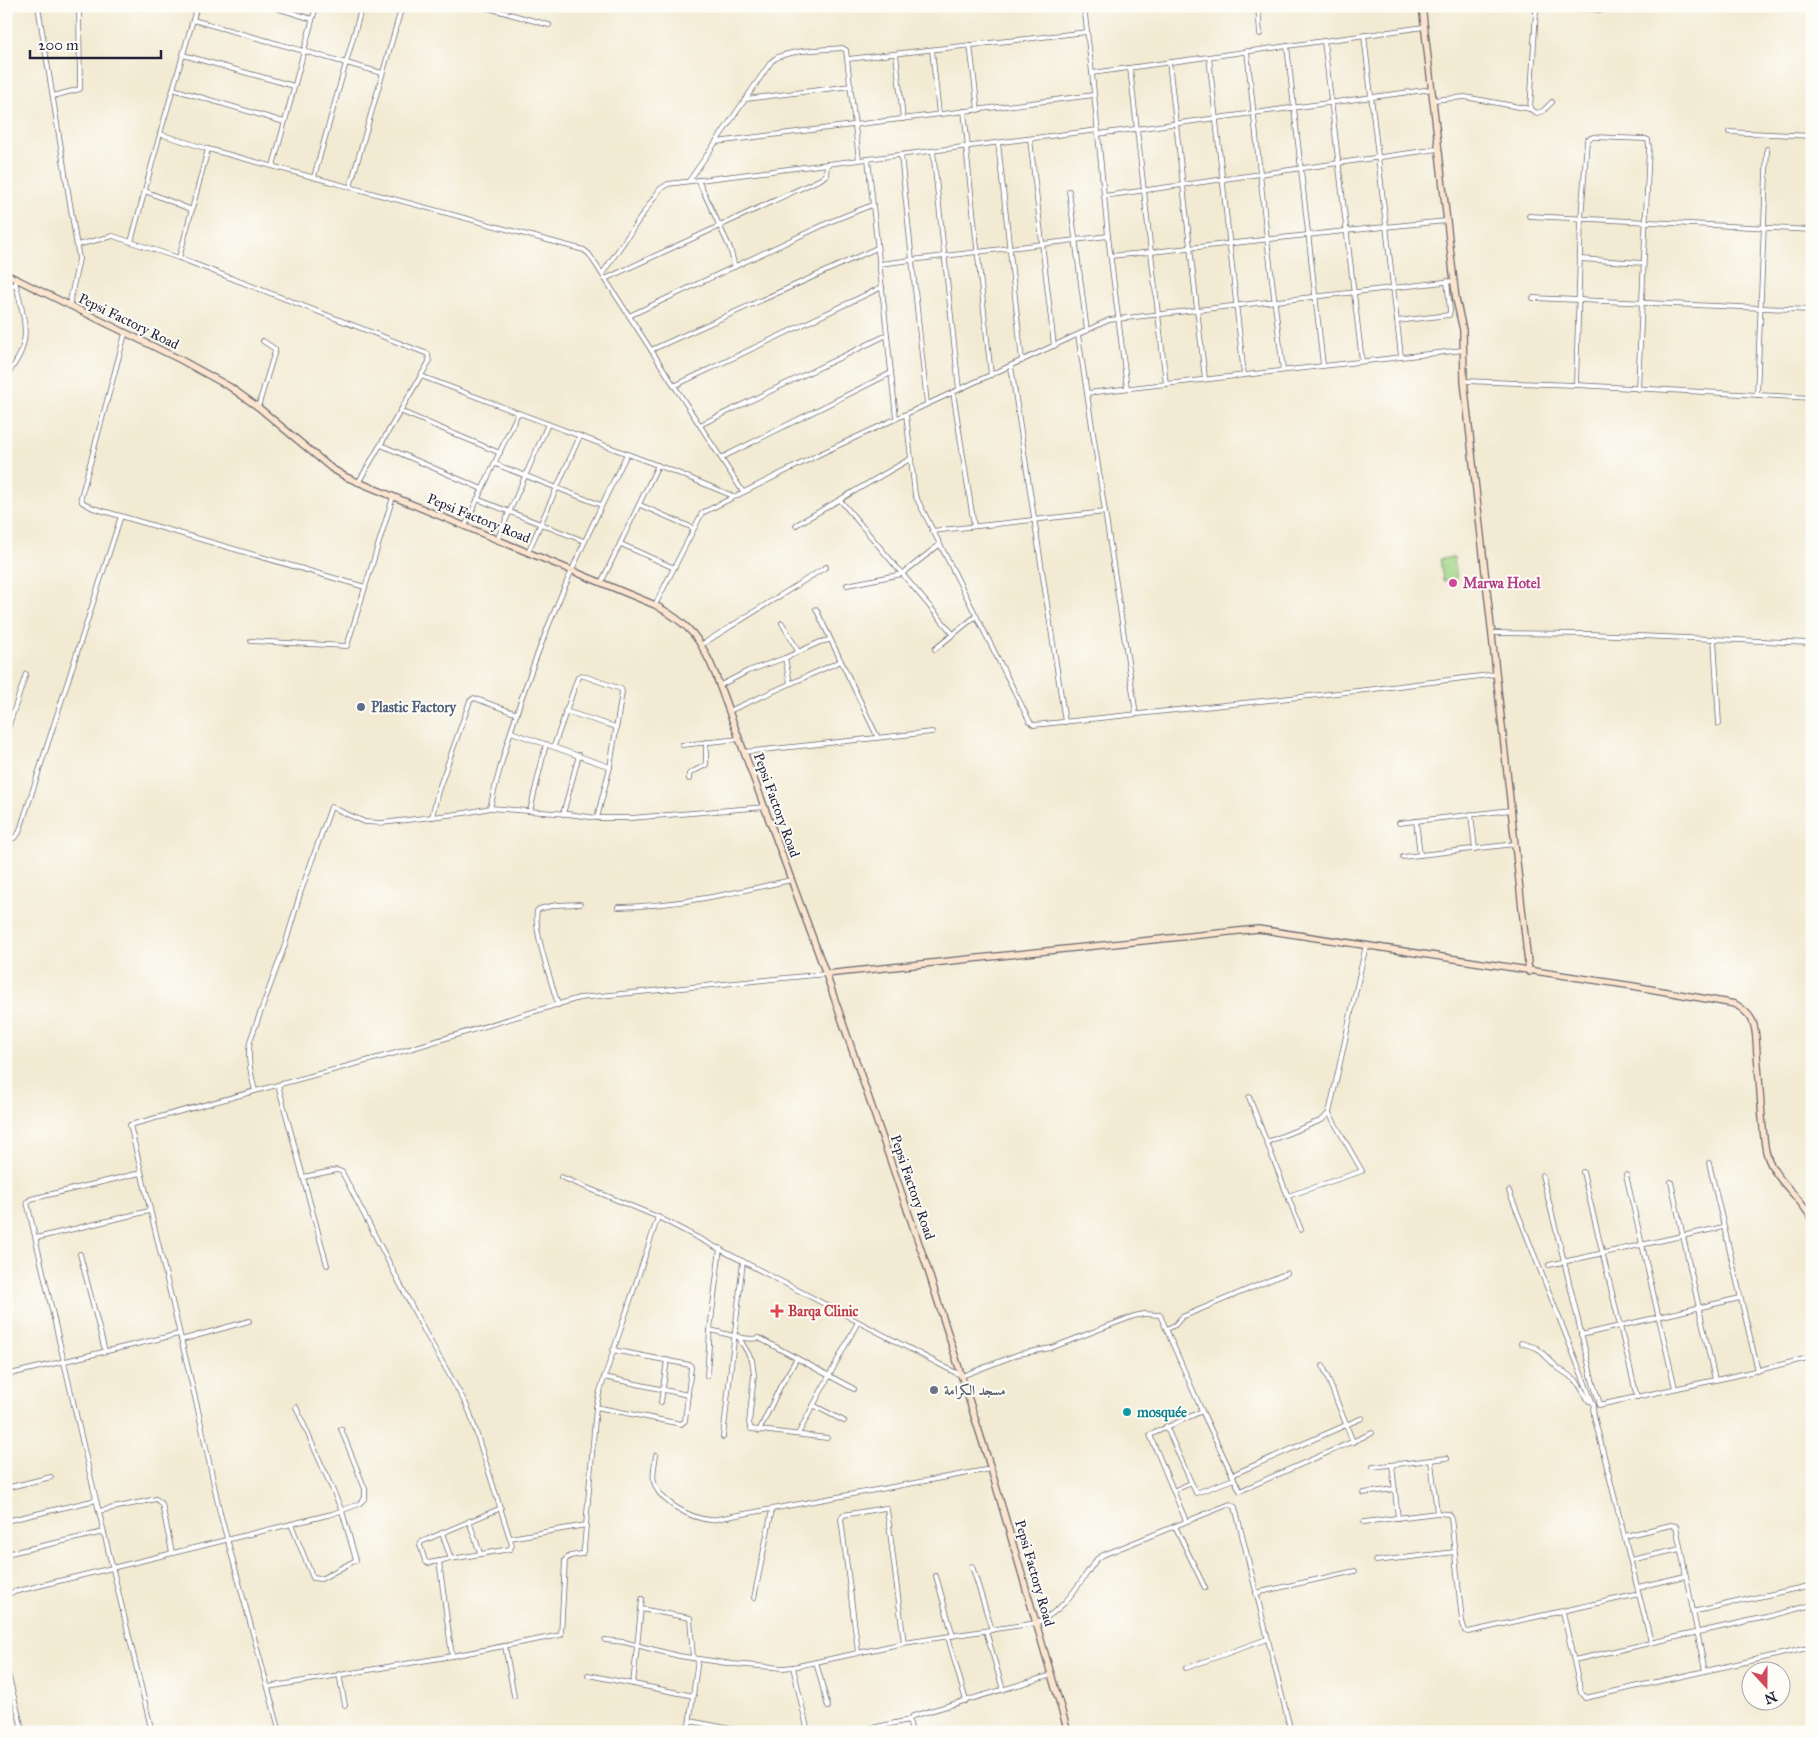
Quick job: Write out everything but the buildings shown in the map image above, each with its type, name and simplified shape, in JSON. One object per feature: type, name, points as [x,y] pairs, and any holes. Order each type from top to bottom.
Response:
[{"type":"street","points":[[38,6],[78,245],[79,259],[69,306]]},
{"type":"street","points":[[53,96],[79,90],[81,87],[79,6]]},
{"type":"street","points":[[131,242],[196,6]]},
{"type":"street","points":[[270,6],[312,19]]},
{"type":"street","points":[[273,166],[316,6]]},
{"type":"street","points":[[314,177],[362,6]]},
{"type":"street","points":[[350,187],[402,6]]},
{"type":"street","points":[[481,6],[549,25]]},
{"type":"street","points":[[1084,6],[1108,236],[1127,388]]},
{"type":"street","points":[[1258,6],[1260,34]]},
{"type":"street","points":[[1397,321],[1449,315],[1450,311],[1447,220],[1422,6]]},
{"type":"street","points":[[1530,109],[1536,11],[1544,6],[1601,10]]},
{"type":"street","points":[[193,20],[382,73]]},
{"type":"street","points":[[1092,73],[1424,27]]},
{"type":"street","points":[[848,59],[1087,32]]},
{"type":"street","points":[[1364,35],[1401,356]]},
{"type":"street","points":[[1324,41],[1362,361]]},
{"type":"street","points":[[970,45],[978,110]]},
{"type":"street","points":[[1287,46],[1323,365]]},
{"type":"street","points":[[689,181],[775,57],[785,54],[842,48],[846,50],[858,160]]},
{"type":"street","points":[[932,50],[939,114]]},
{"type":"street","points":[[1247,51],[1267,239],[1284,370]]},
{"type":"street","points":[[896,54],[903,119]]},
{"type":"street","points":[[183,55],[294,86]]},
{"type":"street","points":[[1208,57],[1244,375]]},
{"type":"street","points":[[1170,62],[1205,379]]},
{"type":"street","points":[[1130,68],[1166,384]]},
{"type":"street","points":[[746,99],[850,86]]},
{"type":"street","points":[[173,89],[284,122]]},
{"type":"street","points":[[602,274],[660,189],[668,184],[1030,139],[1137,129],[1432,89]]},
{"type":"street","points":[[716,142],[1094,95]]},
{"type":"street","points":[[1433,100],[1465,97],[1530,109],[1535,113],[1546,109],[1552,102]]},
{"type":"street","points":[[964,111],[991,375]]},
{"type":"street","points":[[1729,132],[1812,136]]},
{"type":"street","points":[[160,134],[350,187],[575,246],[587,251],[742,492]]},
{"type":"street","points":[[1576,385],[1581,219],[1587,140],[1593,137],[1646,139],[1648,140],[1649,147],[1638,389]]},
{"type":"street","points":[[1030,139],[1054,346]]},
{"type":"street","points":[[998,143],[1022,361]]},
{"type":"street","points":[[179,258],[208,148]]},
{"type":"street","points":[[1104,196],[1438,149]]},
{"type":"street","points":[[1757,395],[1767,149]]},
{"type":"street","points":[[933,152],[958,389]]},
{"type":"street","points":[[901,155],[927,404]]},
{"type":"street","points":[[868,159],[896,418]]},
{"type":"street","points":[[605,279],[821,179],[826,175],[827,164]]},
{"type":"street","points":[[698,180],[732,252],[735,267]]},
{"type":"street","points":[[145,191],[192,210]]},
{"type":"street","points":[[1069,191],[1087,332]]},
{"type":"street","points":[[629,316],[832,221],[872,205]]},
{"type":"street","points":[[1529,216],[1764,226],[1812,230]]},
{"type":"street","points":[[1111,256],[1447,220]]},
{"type":"street","points":[[78,245],[113,236],[179,258],[428,354],[429,362],[358,483]]},
{"type":"street","points":[[879,264],[1108,236]]},
{"type":"street","points":[[651,350],[877,248]]},
{"type":"street","points":[[1580,259],[1644,263]]},
{"type":"street","name":"Pepsi Factory Road","points":[[6,274],[16,282],[69,306],[220,381],[258,407],[331,468],[358,483],[655,605],[682,622],[702,644],[765,807],[826,974],[914,1227],[991,1469],[1068,1732]]},
{"type":"street","points":[[655,605],[702,513],[896,418],[1087,332],[1109,320],[1450,281]]},
{"type":"street","points":[[1450,281],[1463,330],[1464,381],[1529,972]]},
{"type":"street","points":[[6,284],[16,282],[25,328],[22,351],[6,376]]},
{"type":"street","points":[[674,386],[882,287]]},
{"type":"street","points":[[1533,298],[1812,310]]},
{"type":"street","points":[[125,334],[81,498],[82,502],[121,516],[365,587]]},
{"type":"street","points":[[700,425],[887,335]]},
{"type":"street","points":[[1078,335],[1136,714]]},
{"type":"street","points":[[258,407],[275,351],[264,341]]},
{"type":"street","points":[[1087,393],[1464,350]]},
{"type":"street","points":[[1011,366],[1065,722]]},
{"type":"street","points":[[721,458],[891,373]]},
{"type":"street","points":[[421,376],[658,465],[734,496]]},
{"type":"street","points":[[1464,381],[1812,398]]},
{"type":"street","points":[[954,392],[974,526]]},
{"type":"street","points":[[400,411],[500,453]]},
{"type":"street","points":[[465,526],[518,413]]},
{"type":"street","points":[[906,414],[915,494],[1031,724],[1038,725],[1366,690],[1497,674]]},
{"type":"street","points":[[497,540],[548,424]]},
{"type":"street","points":[[528,552],[580,436]]},
{"type":"street","points":[[381,444],[482,489]]},
{"type":"street","points":[[490,808],[497,777],[538,651],[584,541],[627,454]]},
{"type":"street","points":[[796,525],[910,460]]},
{"type":"street","points":[[495,464],[601,504]]},
{"type":"street","points":[[601,583],[658,465]]},
{"type":"street","points":[[251,641],[347,646],[393,497]]},
{"type":"street","points":[[478,499],[584,541]]},
{"type":"street","points":[[840,500],[953,634]]},
{"type":"street","points":[[640,505],[693,528]]},
{"type":"street","points":[[932,531],[1105,512]]},
{"type":"street","points":[[6,836],[14,838],[19,833],[121,516]]},
{"type":"street","points":[[621,544],[674,568]]},
{"type":"street","points":[[847,585],[902,574],[940,545]]},
{"type":"street","points":[[702,644],[826,567]]},
{"type":"street","points":[[816,609],[829,640],[877,736]]},
{"type":"street","points":[[935,649],[976,616]]},
{"type":"street","points":[[782,623],[798,652]]},
{"type":"street","points":[[1493,633],[1590,634],[1812,643]]},
{"type":"street","points":[[1714,638],[1719,724]]},
{"type":"street","points":[[719,686],[748,671],[829,640]]},
{"type":"street","points":[[785,658],[790,684]]},
{"type":"street","points":[[729,712],[841,661]]},
{"type":"street","points":[[6,734],[26,674]]},
{"type":"street","points":[[554,746],[578,677],[581,675],[619,687],[622,692],[610,767],[597,818]]},
{"type":"street","points":[[432,817],[438,791],[470,701],[474,698],[517,714]]},
{"type":"street","points":[[566,711],[616,727]]},
{"type":"street","points":[[511,732],[610,767]]},
{"type":"street","points":[[744,752],[877,736],[932,732]]},
{"type":"street","points":[[682,745],[739,739]]},
{"type":"street","points":[[689,779],[689,774],[706,765],[706,742]]},
{"type":"street","points":[[530,811],[546,744]]},
{"type":"street","points":[[563,814],[579,755]]},
{"type":"street","points":[[255,1092],[248,1052],[250,1041],[285,945],[301,891],[331,807],[365,822],[398,822],[490,808],[597,818],[631,818],[765,807]]},
{"type":"street","points":[[1399,823],[1512,810]]},
{"type":"street","points":[[1471,814],[1475,849]]},
{"type":"street","points":[[1416,821],[1420,855]]},
{"type":"street","points":[[1402,857],[1515,844]]},
{"type":"street","points":[[618,907],[682,902],[764,887],[791,880]]},
{"type":"street","points":[[558,1004],[545,961],[536,914],[539,909],[580,904]]},
{"type":"street","points":[[280,1732],[208,1462],[130,1125],[403,1051],[558,1004],[585,998],[1250,929],[1265,929],[1529,972],[1633,986],[1740,1007],[1748,1014],[1755,1028],[1760,1109],[1766,1153],[1778,1178],[1812,1220]]},
{"type":"street","points":[[1267,1142],[1322,1120],[1330,1113],[1366,945]]},
{"type":"street","points":[[278,1085],[327,1265]]},
{"type":"street","points":[[1250,1097],[1301,1230]]},
{"type":"street","points":[[1288,1196],[1362,1171],[1330,1113]]},
{"type":"street","points":[[1709,1163],[1758,1371]]},
{"type":"street","points":[[303,1177],[341,1170],[425,1332],[466,1404],[510,1538],[512,1545],[510,1549],[428,1563],[425,1561],[420,1544],[500,1508]]},
{"type":"street","points":[[1583,1172],[1637,1397]]},
{"type":"street","points":[[140,1173],[29,1200],[28,1205],[152,1732]]},
{"type":"street","points":[[1542,1175],[1600,1404]]},
{"type":"street","points":[[1626,1175],[1660,1316],[1675,1388]]},
{"type":"street","points":[[561,1177],[658,1216],[962,1376],[1019,1354],[1051,1348],[1134,1316],[1160,1314],[1238,1490],[1242,1491],[1372,1433]]},
{"type":"street","points":[[1671,1182],[1715,1380]]},
{"type":"street","points":[[1509,1191],[1594,1406],[1595,1420],[1651,1642]]},
{"type":"street","points":[[36,1238],[150,1211]]},
{"type":"street","points":[[268,1687],[452,1656],[561,1635],[565,1560],[570,1556],[583,1552],[596,1407],[604,1377],[658,1216]]},
{"type":"street","points":[[1548,1265],[1642,1243],[1723,1227]]},
{"type":"street","points":[[707,1376],[710,1330],[720,1248]]},
{"type":"street","points":[[80,1254],[105,1351]]},
{"type":"street","points":[[723,1437],[736,1336],[743,1261]]},
{"type":"street","points":[[1167,1329],[1175,1325],[1182,1317],[1287,1273]]},
{"type":"street","points":[[1582,1335],[1740,1298]]},
{"type":"street","points":[[181,1340],[249,1321]]},
{"type":"street","points":[[798,1434],[828,1374],[858,1322]]},
{"type":"street","points":[[710,1330],[750,1340],[758,1338],[854,1389]]},
{"type":"street","points":[[6,1375],[179,1334]]},
{"type":"street","points":[[736,1336],[752,1360],[754,1374],[749,1426],[751,1429],[827,1438]]},
{"type":"street","points":[[1521,1343],[1541,1351],[1558,1368],[1578,1382],[1586,1398],[1592,1401]]},
{"type":"street","points":[[596,1407],[681,1424],[685,1421],[690,1366],[613,1350]]},
{"type":"street","points":[[1594,1406],[1758,1371],[1812,1357]]},
{"type":"street","points":[[759,1431],[780,1387],[797,1358]]},
{"type":"street","points":[[661,1402],[667,1360]]},
{"type":"street","points":[[1323,1366],[1354,1442]]},
{"type":"street","points":[[604,1377],[688,1395]]},
{"type":"street","points":[[1578,1382],[1584,1379]]},
{"type":"street","points":[[813,1405],[844,1421]]},
{"type":"street","points":[[291,1524],[313,1578],[321,1579],[356,1560],[342,1511],[296,1406]]},
{"type":"street","points":[[1186,1521],[1150,1437],[1151,1433],[1202,1411]]},
{"type":"street","points":[[1166,1426],[1194,1492],[1199,1493],[1362,1418]]},
{"type":"street","points":[[6,1594],[342,1511],[364,1501],[366,1493],[342,1429]]},
{"type":"street","points":[[656,1455],[653,1478],[657,1490],[667,1500],[693,1516],[711,1520],[991,1469]]},
{"type":"street","points":[[1373,1467],[1447,1458]]},
{"type":"street","points":[[1431,1461],[1437,1513]]},
{"type":"street","points":[[1392,1465],[1398,1518]]},
{"type":"street","points":[[6,1488],[51,1477]]},
{"type":"street","points":[[1173,1491],[1191,1483]]},
{"type":"street","points":[[1363,1493],[1395,1489]]},
{"type":"street","points":[[99,1511],[156,1499],[162,1504],[172,1553]]},
{"type":"street","points":[[6,1521],[96,1500]]},
{"type":"street","points":[[605,1640],[696,1658],[765,1667],[793,1667],[904,1643],[1036,1623],[1046,1618],[1069,1600],[1097,1559],[1103,1555],[1230,1504],[1235,1507],[1291,1732]]},
{"type":"street","points":[[858,1652],[841,1519],[843,1515],[885,1508],[888,1510],[904,1643]]},
{"type":"street","points":[[754,1598],[772,1510]]},
{"type":"street","points":[[1364,1522],[1437,1513],[1446,1513],[1451,1516],[1462,1621],[1465,1630],[1468,1632],[1639,1594]]},
{"type":"street","points":[[469,1521],[480,1553]]},
{"type":"street","points":[[510,1538],[586,1525]]},
{"type":"street","points":[[1625,1536],[1673,1525],[1676,1528],[1705,1671]]},
{"type":"street","points":[[1175,1526],[1206,1588]]},
{"type":"street","points":[[6,1554],[104,1532]]},
{"type":"street","points":[[442,1533],[451,1558]]},
{"type":"street","points":[[1631,1560],[1680,1549]]},
{"type":"street","points":[[1376,1561],[1455,1552]]},
{"type":"street","points":[[439,1561],[452,1656]]},
{"type":"street","points":[[972,1566],[992,1630]]},
{"type":"street","points":[[1256,1593],[1355,1571]]},
{"type":"street","points":[[936,1576],[966,1701]]},
{"type":"street","points":[[1638,1586],[1685,1576]]},
{"type":"street","points":[[1692,1612],[1812,1584]]},
{"type":"street","points":[[633,1684],[642,1599]]},
{"type":"street","points":[[1574,1660],[1812,1605]]},
{"type":"street","points":[[641,1609],[690,1618],[696,1658],[694,1696],[688,1732]]},
{"type":"street","points":[[1563,1612],[1581,1693],[1585,1698],[1812,1647]]},
{"type":"street","points":[[986,1631],[1003,1690]]},
{"type":"street","points":[[1186,1668],[1267,1639]]},
{"type":"street","points":[[506,1646],[514,1696]]},
{"type":"street","points":[[816,1662],[828,1707]]},
{"type":"street","points":[[6,1666],[23,1732]]},
{"type":"street","points":[[793,1667],[808,1732]]},
{"type":"street","points":[[339,1674],[345,1705]]},
{"type":"street","points":[[588,1675],[694,1696]]},
{"type":"street","points":[[853,1732],[909,1720],[913,1716],[1052,1675]]},
{"type":"street","points":[[909,1720],[912,1732]]},
{"type":"street","points":[[690,1721],[747,1732]]},
{"type":"green space","points":[[1454,557],[1457,579],[1443,581],[1440,559]]},
{"type":"place","name":"Marwa Hotel","points":[[1453,583]]},
{"type":"place","name":"Plastic Factory","points":[[361,707]]},
{"type":"place","name":"Barqa Clinic","points":[[777,1311]]},
{"type":"place","name":"مسجد الكرامة","points":[[934,1390]]},
{"type":"place","name":"mosquée","points":[[1127,1412]]}]
